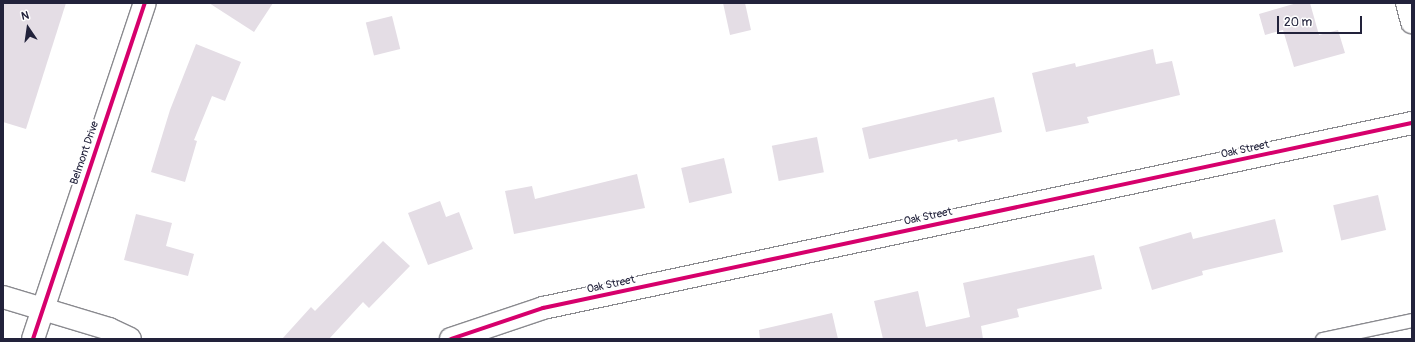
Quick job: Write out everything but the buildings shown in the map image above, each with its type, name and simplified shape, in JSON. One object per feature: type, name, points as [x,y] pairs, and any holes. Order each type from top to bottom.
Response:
[{"type":"street","name":"Belmont Drive","points":[[33,339],[145,3]]},
{"type":"street","points":[[1407,3],[1412,22]]},
{"type":"street","name":"Oak Street","points":[[450,339],[543,308],[1412,123]]},
{"type":"street","points":[[3,298],[109,329],[130,339]]},
{"type":"lane","points":[[1322,339],[1412,320]]},
{"type":"cycle path","points":[[33,339],[145,3]]},
{"type":"cycle path","points":[[451,339],[543,308],[1412,123]]}]
